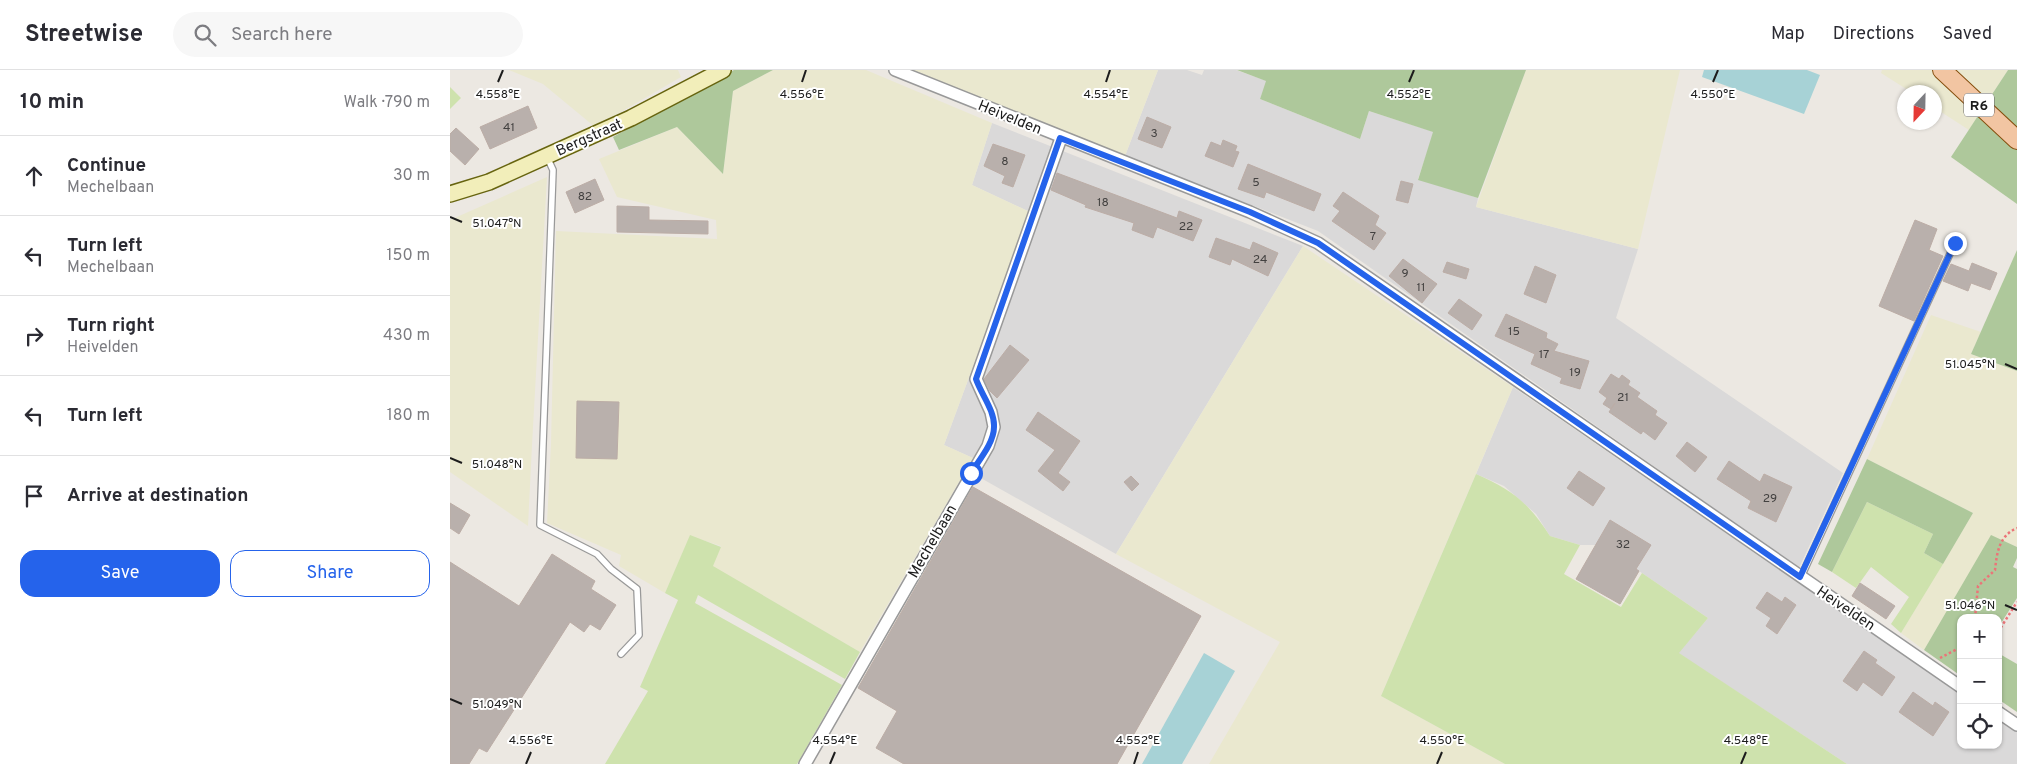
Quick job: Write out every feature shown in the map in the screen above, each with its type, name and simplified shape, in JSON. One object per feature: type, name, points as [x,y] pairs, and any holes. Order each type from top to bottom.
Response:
[{"type":"main road","name":"R6","points":[[1942,70],[2017,140]]},
{"type":"street","name":"Bergstraat","points":[[450,194],[489,182],[631,118],[723,70]]},
{"type":"street","name":"Heivelden","points":[[895,70],[1060,138],[1250,212],[1318,243],[1800,577],[1957,683]]},
{"type":"street","name":"Mechelbaan","points":[[805,764],[988,446],[994,427],[990,412],[976,379],[1060,138]]},
{"type":"street","points":[[2002,715],[2017,725]]},
{"type":"lane","points":[[547,155],[553,170],[540,525],[597,554],[612,570],[637,589],[638,635],[621,654]]},
{"type":"lane","points":[[1800,577],[1955,243]]},
{"type":"path","points":[[1975,614],[1978,586],[1995,570],[1997,549],[2007,532],[2017,528]]},
{"type":"path","points":[[2002,626],[2017,602]]},
{"type":"path","points":[[1928,664],[1957,649]]},
{"type":"shaded area","points":[[509,70],[678,70],[681,77],[595,127],[543,84]]},
{"type":"shaded area","points":[[773,70],[866,70],[992,123],[972,185],[1030,212],[944,445],[973,458],[860,652],[712,566],[721,546],[690,536],[665,593],[619,566],[621,555],[547,523],[551,444],[556,231],[717,239],[716,220],[617,197],[599,159],[677,127],[723,174],[733,91]]},
{"type":"shaded area","points":[[911,70],[1158,70],[1125,156]]},
{"type":"shaded area","points":[[1158,70],[1187,70],[1202,75],[1204,70],[1236,70],[1267,81],[1260,99],[1360,139],[1369,111],[1434,132],[1418,179],[1478,198],[1476,207],[1638,249],[1616,318],[1843,473],[1799,568],[1318,231],[1125,156]]},
{"type":"shaded area","points":[[1526,70],[1680,70],[1638,249],[1476,207]]},
{"type":"shaded area","points":[[1882,70],[2008,70],[1969,130],[1942,113],[1942,85],[1900,85],[1881,73]]},
{"type":"shaded area","points":[[992,123],[1303,246],[1116,554],[979,477],[986,464],[944,445],[1030,212],[972,185]]},
{"type":"shaded area","points":[[547,177],[528,526],[450,472],[450,220]]},
{"type":"shaded area","points":[[1303,246],[1513,387],[1381,696],[1505,764],[1209,764],[1280,642],[1116,554]]},
{"type":"shaded area","points":[[1931,315],[1981,332],[1971,354],[2017,371],[2017,547],[1991,536],[1924,650],[1901,633],[1973,513],[1867,459]]},
{"type":"shaded area","points":[[1513,387],[1957,691],[1957,749],[2002,749],[2002,722],[2017,732],[2017,764],[1847,764],[1678,653],[1708,618],[1639,571],[1595,545],[1580,545],[1550,536],[1536,514],[1504,486],[1476,474]]},
{"type":"green space","points":[[734,70],[773,70],[733,91],[723,174],[677,127],[619,150],[613,137]]},
{"type":"green space","points":[[1237,70],[1526,70],[1478,198],[1418,180],[1433,132],[1369,111],[1360,139],[1260,99],[1266,81]]},
{"type":"green space","points":[[2008,70],[2017,70],[2017,204],[1951,157]]},
{"type":"green space","points":[[450,87],[461,98],[450,109]]},
{"type":"green space","points":[[2017,250],[2017,371],[1971,354]]},
{"type":"green space","points":[[1867,459],[1973,513],[1943,564],[1924,553],[1933,534],[1867,502],[1832,572],[1818,564]]},
{"type":"green space","points":[[1476,474],[1499,485],[1518,498],[1534,514],[1550,536],[1580,545],[1564,574],[1621,607],[1642,573],[1708,618],[1679,653],[1847,764],[1505,764],[1381,696]]},
{"type":"green space","points":[[1867,502],[1933,534],[1924,553],[1943,564],[1901,633],[1891,624],[1909,597],[1871,567],[1856,588],[1832,572]]},
{"type":"green space","points":[[690,535],[721,547],[713,566],[860,652],[845,679],[698,595],[695,603],[842,685],[797,764],[605,764],[648,691],[640,687],[678,600],[665,593]]},
{"type":"green space","points":[[1991,535],[2017,547],[2017,558],[2013,567],[2017,569],[2017,598],[2002,622],[2002,614],[1957,614],[1957,673],[1924,650]]},
{"type":"green space","points":[[2002,655],[2017,664],[2017,712],[2002,702]]},
{"type":"water","points":[[1704,70],[1807,70],[1820,75],[1804,114],[1702,77]]},
{"type":"water","points":[[1204,653],[1235,671],[1182,764],[1142,764]]},
{"type":"building","points":[[528,106],[537,128],[490,149],[480,127]]},
{"type":"building","points":[[1147,117],[1171,127],[1162,148],[1138,139]]},
{"type":"building","points":[[456,128],[479,149],[465,165],[450,151],[450,134]]},
{"type":"building","points":[[1223,140],[1237,146],[1235,151],[1239,152],[1233,167],[1205,156],[1211,142],[1221,146]]},
{"type":"building","points":[[993,144],[1025,155],[1013,187],[1002,183],[1005,176],[984,166]]},
{"type":"building","points":[[1248,164],[1321,194],[1314,211],[1266,192],[1264,198],[1238,189]]},
{"type":"building","points":[[1057,173],[1177,218],[1179,211],[1202,220],[1193,241],[1157,227],[1153,238],[1132,230],[1134,223],[1085,207],[1086,205],[1051,190]]},
{"type":"building","points":[[595,179],[604,200],[575,213],[566,192]]},
{"type":"building","points":[[1401,181],[1413,184],[1408,203],[1396,200]]},
{"type":"building","points":[[1343,192],[1379,216],[1375,225],[1386,233],[1374,250],[1332,221],[1340,211],[1333,206]]},
{"type":"building","points":[[617,206],[649,207],[649,220],[708,221],[708,234],[617,232]]},
{"type":"building","points":[[1915,220],[1937,229],[1929,250],[1943,256],[1914,321],[1879,306]]},
{"type":"building","points":[[1216,238],[1250,250],[1253,242],[1278,253],[1268,276],[1232,259],[1230,265],[1209,257]]},
{"type":"building","points":[[1403,259],[1437,284],[1422,303],[1389,276]]},
{"type":"building","points":[[1447,262],[1469,269],[1466,279],[1443,272]]},
{"type":"building","points":[[1972,263],[1997,273],[1990,290],[1971,283],[1968,291],[1943,281],[1951,264],[1969,271]]},
{"type":"building","points":[[1535,266],[1556,275],[1546,303],[1524,294]]},
{"type":"building","points":[[1459,299],[1482,315],[1472,330],[1448,313]]},
{"type":"building","points":[[1506,314],[1547,333],[1546,338],[1558,344],[1554,351],[1589,361],[1580,389],[1560,383],[1562,378],[1531,364],[1535,354],[1495,336]]},
{"type":"building","points":[[1010,345],[1029,360],[997,398],[990,391],[984,379]]},
{"type":"building","points":[[1611,374],[1619,379],[1622,375],[1630,381],[1628,385],[1640,393],[1637,397],[1657,411],[1655,415],[1667,423],[1655,440],[1643,431],[1641,434],[1609,412],[1611,409],[1603,404],[1607,398],[1599,392]]},
{"type":"building","points":[[577,401],[619,402],[617,459],[576,458]]},
{"type":"building","points":[[1038,412],[1080,441],[1058,473],[1070,482],[1063,491],[1038,471],[1055,450],[1026,430]]},
{"type":"building","points":[[1687,442],[1707,457],[1695,472],[1676,456]]},
{"type":"building","points":[[1729,461],[1760,482],[1764,474],[1792,487],[1776,522],[1748,508],[1751,501],[1717,479]]},
{"type":"building","points":[[1579,471],[1605,488],[1593,506],[1567,488]]},
{"type":"building","points":[[1131,476],[1139,484],[1132,491],[1124,482]]},
{"type":"building","points":[[973,487],[1201,616],[1117,764],[904,764],[876,748],[897,711],[858,688]]},
{"type":"building","points":[[450,503],[470,515],[459,534],[450,528]]},
{"type":"building","points":[[1610,520],[1651,545],[1636,569],[1639,571],[1620,604],[1576,579]]},
{"type":"building","points":[[552,554],[595,581],[591,589],[616,605],[600,630],[590,624],[584,632],[570,622],[487,752],[479,748],[469,764],[450,764],[450,562],[519,606]]},
{"type":"building","points":[[1860,583],[1895,606],[1886,619],[1852,596]]},
{"type":"building","points":[[1767,592],[1782,602],[1785,597],[1796,605],[1777,634],[1766,626],[1771,618],[1756,608]]},
{"type":"building","points":[[1864,651],[1877,660],[1875,663],[1895,677],[1882,696],[1863,682],[1857,691],[1843,681]]},
{"type":"building","points":[[1913,692],[1933,706],[1935,702],[1949,712],[1933,736],[1899,712]]},
{"type":"route","points":[[971,473],[988,446],[994,427],[990,412],[976,379],[1060,138],[1250,212],[1318,243],[1800,577],[1955,243]]}]
